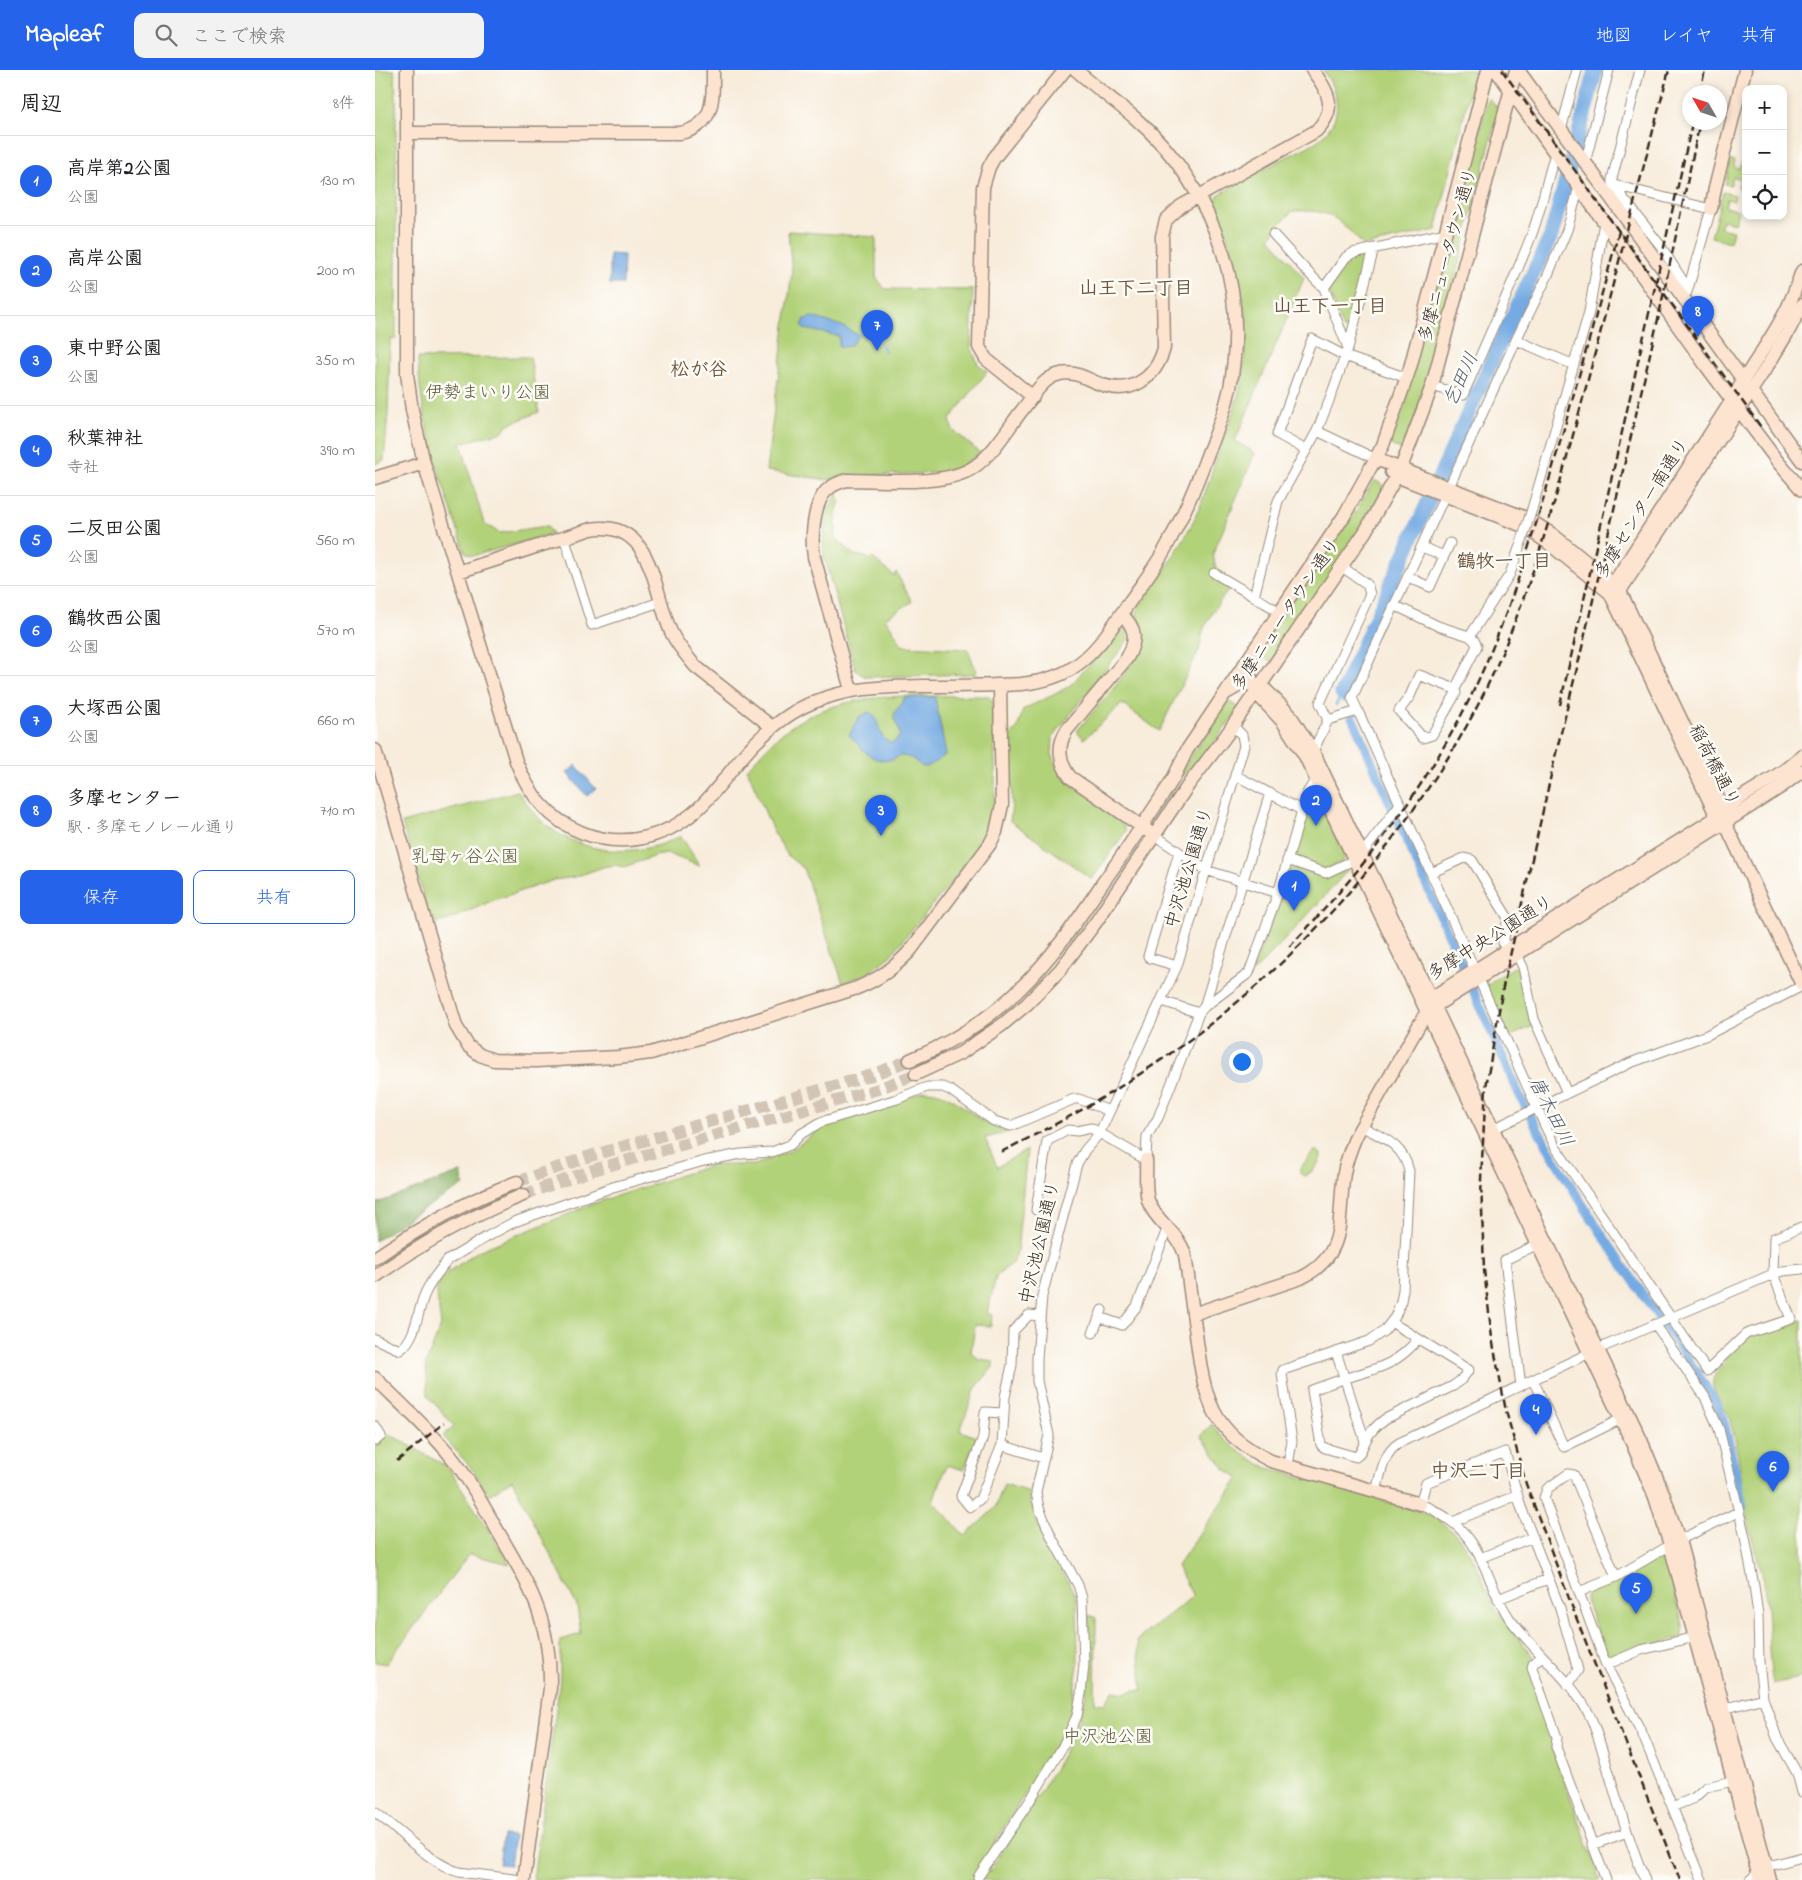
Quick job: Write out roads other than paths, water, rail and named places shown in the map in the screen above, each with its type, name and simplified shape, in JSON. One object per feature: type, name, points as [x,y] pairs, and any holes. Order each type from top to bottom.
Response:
[{"type":"street","points":[[407,70],[407,374],[415,429],[424,463],[521,774],[541,806],[561,823],[590,836],[616,841],[641,839],[665,832],[688,818],[772,728],[790,714],[813,702],[851,690],[877,687],[1000,685],[1040,682],[1074,667],[1102,641],[1162,554],[1178,524],[1215,435],[1229,390],[1235,337],[1232,290],[1224,256],[1212,222],[1200,196],[1176,161],[1149,131],[1076,70]]},
{"type":"street","points":[[407,134],[679,133],[689,131],[706,118],[711,108],[713,70]]},
{"type":"street","points":[[1033,397],[986,359],[979,347],[982,194],[987,172],[994,158],[1065,70]]},
{"type":"street","points":[[851,690],[813,557],[812,545],[817,509],[826,491],[836,483],[847,480],[937,480],[963,474],[975,467],[986,456],[1033,397],[1055,375],[1064,373],[1079,374],[1101,384],[1116,388],[1133,386],[1154,371],[1162,357],[1165,338],[1162,236],[1166,220],[1172,213],[1200,196],[1309,136],[1322,126],[1329,109],[1328,95],[1320,79],[1312,70]]},
{"type":"street","name":"多摩ニュータウン通り","points":[[910,1060],[953,1040],[994,1012],[1018,992],[1045,964],[1083,914],[1174,777],[1187,750],[1344,516],[1387,433],[1407,378],[1488,70]]},
{"type":"street","points":[[1496,70],[1735,404],[1778,462],[1802,490]]},
{"type":"street","points":[[1517,70],[1600,184],[1686,295],[1746,385],[1802,461]]},
{"type":"street","name":"多摩ニュータウン通り","points":[[916,1074],[961,1052],[1002,1025],[1027,1004],[1060,970],[1096,922],[1189,784],[1233,726],[1256,687],[1365,532],[1399,472],[1432,386],[1517,70]]},
{"type":"street","points":[[1563,133],[1577,70]]},
{"type":"street","points":[[1582,160],[1609,70]]},
{"type":"street","points":[[1641,70],[1612,174],[1614,185],[1660,245],[1686,295]]},
{"type":"street","points":[[1686,295],[1711,209],[1745,70]]},
{"type":"street","points":[[1432,386],[1463,395],[1506,299],[1513,277],[1530,238],[1557,157]]},
{"type":"street","points":[[1577,184],[1567,230],[1550,269],[1444,490],[1422,547],[1352,698],[1399,806],[1431,873],[1471,979],[1532,1111],[1669,1318],[1707,1371],[1745,1334],[1791,1319],[1773,1274],[1774,1238],[1802,1227]]},
{"type":"street","points":[[1600,184],[1614,185],[1711,209]]},
{"type":"street","points":[[1469,636],[1473,633],[1510,574],[1523,538],[1589,312],[1604,222]]},
{"type":"street","points":[[1324,288],[1327,281],[1349,254],[1446,233]]},
{"type":"street","points":[[1273,234],[1295,257],[1304,270],[1324,288],[1346,352]]},
{"type":"street","points":[[1254,597],[1278,501],[1317,431],[1346,352],[1374,248]]},
{"type":"street","name":"多摩センター南通り","points":[[1614,589],[1735,404],[1783,316],[1802,271]]},
{"type":"street","name":"多摩センター南通り","points":[[1746,385],[1788,332],[1802,305]]},
{"type":"street","points":[[1306,450],[1277,434],[1312,339],[1407,378]]},
{"type":"street","points":[[1516,340],[1574,365]]},
{"type":"street","points":[[1317,431],[1375,459]]},
{"type":"street","name":"稲荷橋通り","points":[[1375,459],[1399,472],[1513,521],[1535,534],[1614,589],[1802,986]]},
{"type":"street","points":[[375,478],[424,463]]},
{"type":"street","points":[[458,572],[564,537],[599,528],[614,529],[629,536],[636,541],[645,554],[671,631],[685,655],[695,666],[772,728]]},
{"type":"street","points":[[564,537],[592,625],[660,602]]},
{"type":"street","points":[[1408,577],[1430,587],[1450,543]]},
{"type":"street","points":[[1422,547],[1444,556]]},
{"type":"street","points":[[1328,720],[1320,703],[1370,594],[1367,584],[1342,567]]},
{"type":"street","points":[[1214,573],[1280,612]]},
{"type":"street","points":[[1394,605],[1438,626],[1469,636],[1475,640],[1477,646],[1455,690],[1456,693],[1432,736],[1423,738],[1399,711],[1410,696],[1419,675],[1455,690]]},
{"type":"street","points":[[1121,614],[1129,621],[1133,629],[1131,651],[1067,730],[1061,741],[1060,756],[1065,770],[1070,776],[1141,827],[1206,870],[1278,893]]},
{"type":"street","points":[[1249,658],[1249,672],[1256,687],[1289,731],[1358,857],[1493,1129],[1593,1351],[1675,1543]]},
{"type":"street","points":[[375,750],[457,1026],[468,1046],[484,1057],[501,1061],[626,1056],[651,1053],[857,988],[876,980],[896,966],[910,951],[985,852],[996,832],[1002,805],[1000,685]]},
{"type":"street","points":[[1226,693],[1238,685],[1256,687],[1290,715],[1313,751],[1358,857]]},
{"type":"street","points":[[1313,751],[1328,720],[1358,711]]},
{"type":"street","name":"中沢池公園通り","points":[[978,1877],[1029,1802],[1063,1746],[1077,1716],[1081,1694],[1084,1665],[1082,1598],[1078,1585],[1052,1538],[1037,1500],[1037,1484],[1049,1435],[1037,1381],[1040,1316],[1043,1296],[1077,1164],[1085,1150],[1099,1134],[1177,966],[1244,746],[1242,735],[1233,726]]},
{"type":"street","name":"多摩中央公園通り","points":[[1431,1005],[1722,817],[1802,755]]},
{"type":"street","name":"多摩中央公園通り","points":[[1722,817],[1781,787],[1802,771]]},
{"type":"street","points":[[1235,775],[1303,811]]},
{"type":"street","points":[[1202,1010],[1249,973],[1278,893],[1307,793],[1316,779]]},
{"type":"street","points":[[1269,793],[1202,1010],[1158,1118],[1147,1136],[1149,1204],[1183,1246],[1202,1380],[1210,1404],[1219,1420],[1241,1444],[1253,1452],[1271,1461],[1420,1504],[1453,1522],[1472,1542],[1497,1599],[1510,1619],[1568,1685],[1587,1710],[1596,1731],[1627,1832],[1645,1880]]},
{"type":"street","points":[[1287,860],[1326,873],[1358,857],[1399,806]]},
{"type":"street","points":[[1177,966],[1148,956],[1179,852]]},
{"type":"street","points":[[1431,873],[1464,858],[1472,860],[1508,918],[1503,943],[1523,966],[1534,1020],[1567,1093]]},
{"type":"street","points":[[1083,914],[1083,920],[1089,924],[1096,922]]},
{"type":"street","points":[[1493,1129],[1629,1063],[1707,1035],[1802,986]]},
{"type":"street","points":[[1162,1001],[1202,1010]]},
{"type":"street","points":[[1193,1314],[1301,1278],[1325,1262],[1337,1240],[1346,1162],[1361,1126],[1431,1005]]},
{"type":"street","points":[[1431,1005],[1537,1244],[1649,1458],[1675,1543],[1758,1875]]},
{"type":"street","points":[[375,1339],[401,1350],[408,1344],[426,1292],[444,1264],[508,1225],[613,1187],[679,1167],[741,1154],[763,1153],[781,1149],[790,1145],[801,1134],[821,1122],[897,1099],[927,1087],[943,1087],[995,1121],[1011,1126],[1073,1099],[1079,1099],[1109,1111]]},
{"type":"street","points":[[1288,1466],[1292,1441],[1283,1370],[1369,1341],[1384,1331],[1398,1310],[1403,1290],[1409,1171],[1407,1160],[1396,1146],[1361,1126]]},
{"type":"street","points":[[1036,1210],[1047,1140],[1068,1130],[1091,1128],[1147,1160]]},
{"type":"street","points":[[375,1258],[448,1213],[491,1192],[517,1182]]},
{"type":"street","points":[[375,1277],[397,1260],[457,1224],[523,1195]]},
{"type":"street","points":[[1093,1333],[1101,1313],[1122,1325],[1137,1306],[1168,1227]]},
{"type":"street","points":[[1521,1386],[1505,1260],[1537,1244]]},
{"type":"street","points":[[1376,1491],[1385,1459],[1394,1447],[1593,1351],[1656,1323],[1773,1274],[1802,1269]]},
{"type":"street","points":[[1004,1413],[985,1412],[983,1438],[961,1496],[970,1507],[980,1499],[1002,1445],[1004,1413],[1005,1397],[1012,1365],[1013,1331],[1029,1315],[1040,1316]]},
{"type":"street","points":[[1391,1322],[1469,1370],[1453,1386],[1385,1419],[1365,1441],[1361,1453],[1356,1457],[1325,1448],[1321,1445],[1312,1390],[1385,1366],[1397,1360],[1418,1339]]},
{"type":"street","points":[[1656,1323],[1705,1397],[1719,1429],[1745,1537],[1756,1602],[1763,1698],[1777,1738],[1797,1773],[1802,1792]]},
{"type":"street","points":[[1336,1352],[1365,1441]]},
{"type":"street","points":[[375,1378],[445,1449],[463,1472],[529,1587],[542,1617],[550,1658],[550,1688],[522,1880],[449,1869],[375,1812]]},
{"type":"street","points":[[1533,1380],[1564,1447],[1621,1419]]},
{"type":"street","points":[[375,1426],[381,1436],[375,1441]]},
{"type":"street","points":[[1002,1445],[1043,1458]]},
{"type":"street","points":[[1420,1504],[1426,1483],[1505,1452],[1517,1495],[1560,1608],[1578,1670],[1568,1685]]},
{"type":"street","points":[[1616,1577],[1574,1475],[1568,1474],[1547,1489],[1544,1498],[1606,1665],[1642,1733],[1702,1880]]},
{"type":"street","points":[[1453,1522],[1517,1495]]},
{"type":"street","points":[[1579,1592],[1616,1577],[1675,1543],[1738,1512]]},
{"type":"street","points":[[1480,1558],[1533,1538]]},
{"type":"street","points":[[1497,1599],[1548,1580]]},
{"type":"street","points":[[1606,1665],[1641,1650],[1699,1636]]},
{"type":"street","points":[[1699,1636],[1724,1709],[1758,1875]]},
{"type":"street","points":[[1542,1656],[1533,1664],[1532,1668],[1557,1737],[1556,1747],[1606,1880]]},
{"type":"street","points":[[1724,1709],[1763,1698]]},
{"type":"street","points":[[1672,1807],[1694,1798],[1706,1787],[1733,1781]]},
{"type":"street","points":[[1592,1845],[1627,1832]]},
{"type":"street","points":[[1758,1875],[1802,1857]]},
{"type":"street","points":[[1758,1875],[1770,1880]]},
{"type":"water","points":[[610,254],[624,255],[623,284],[610,284]]},
{"type":"water","points":[[812,317],[842,326],[858,335],[851,346],[839,346],[839,336],[804,329],[802,326],[805,319]]},
{"type":"water","points":[[935,697],[946,754],[929,766],[921,766],[915,760],[902,756],[891,760],[871,757],[849,735],[859,717],[869,712],[876,719],[882,736],[891,743],[899,737],[899,730],[894,715],[904,698]]},
{"type":"water","points":[[576,765],[596,789],[587,796],[567,773]]},
{"type":"water","points":[[503,1835],[514,1836],[510,1865],[499,1864]]},
{"type":"waterway","name":"乞田川","points":[[1342,693],[1504,334],[1551,236],[1596,70]]},
{"type":"waterway","points":[[858,335],[866,332],[875,333],[885,351]]},
{"type":"waterway","points":[[1336,705],[1342,693]]},
{"type":"waterway","name":"乞田川","points":[[1342,693],[1344,698]]},
{"type":"waterway","name":"唐木田川","points":[[1352,717],[1519,1094],[1582,1204],[1718,1407],[1725,1426],[1743,1506]]},
{"type":"tunnel","points":[[517,1182],[587,1157],[872,1075],[910,1060]]},
{"type":"tunnel","points":[[523,1195],[593,1170],[878,1089],[916,1074]]},
{"type":"railway","points":[[1502,70],[1761,427]]},
{"type":"railway","points":[[1001,1152],[1082,1110],[1114,1091],[1172,1053],[1252,990],[1325,919],[1358,881],[1390,842],[1453,750],[1482,697],[1515,621],[1529,583],[1586,387],[1669,70]]},
{"type":"railway","points":[[1702,85],[1705,70]]},
{"type":"railway","points":[[1560,705],[1691,130]]},
{"type":"railway","points":[[1680,1880],[1576,1617],[1526,1484],[1506,1411],[1492,1338],[1484,1270],[1481,1179],[1486,1087],[1503,987],[1659,315],[1698,130]]},
{"type":"railway","points":[[1289,947],[1342,889],[1391,828],[1434,763],[1472,694],[1512,598],[1533,532],[1619,231]]},
{"type":"railway","points":[[397,1461],[444,1423]]},
{"type":"place","name":"多摩センター","points":[[1698,337]]},
{"type":"place","name":"大塚西公園","points":[[877,351]]},
{"type":"place","name":"高岸公園","points":[[1316,826]]},
{"type":"place","name":"東中野公園","points":[[881,836]]},
{"type":"place","name":"高岸第2公園","points":[[1294,911]]},
{"type":"place","name":"秋葉神社","points":[[1536,1435]]},
{"type":"place","name":"鶴牧西公園","points":[[1773,1492]]},
{"type":"place","name":"二反田公園","points":[[1636,1614]]},
{"type":"district","name":"山王下二丁目","points":[[1136,289]]},
{"type":"district","name":"山王下一丁目","points":[[1330,307]]},
{"type":"district","name":"松が谷","points":[[699,370]]},
{"type":"district","name":"鶴牧一丁目","points":[[1504,562]]},
{"type":"district","name":"中沢二丁目","points":[[1478,1472]]},
{"type":"park label","name":"伊勢まいり公園","points":[[488,394]]},
{"type":"park label","name":"乳母ヶ谷公園","points":[[465,858]]},
{"type":"park label","name":"中沢池公園","points":[[1108,1738]]}]
